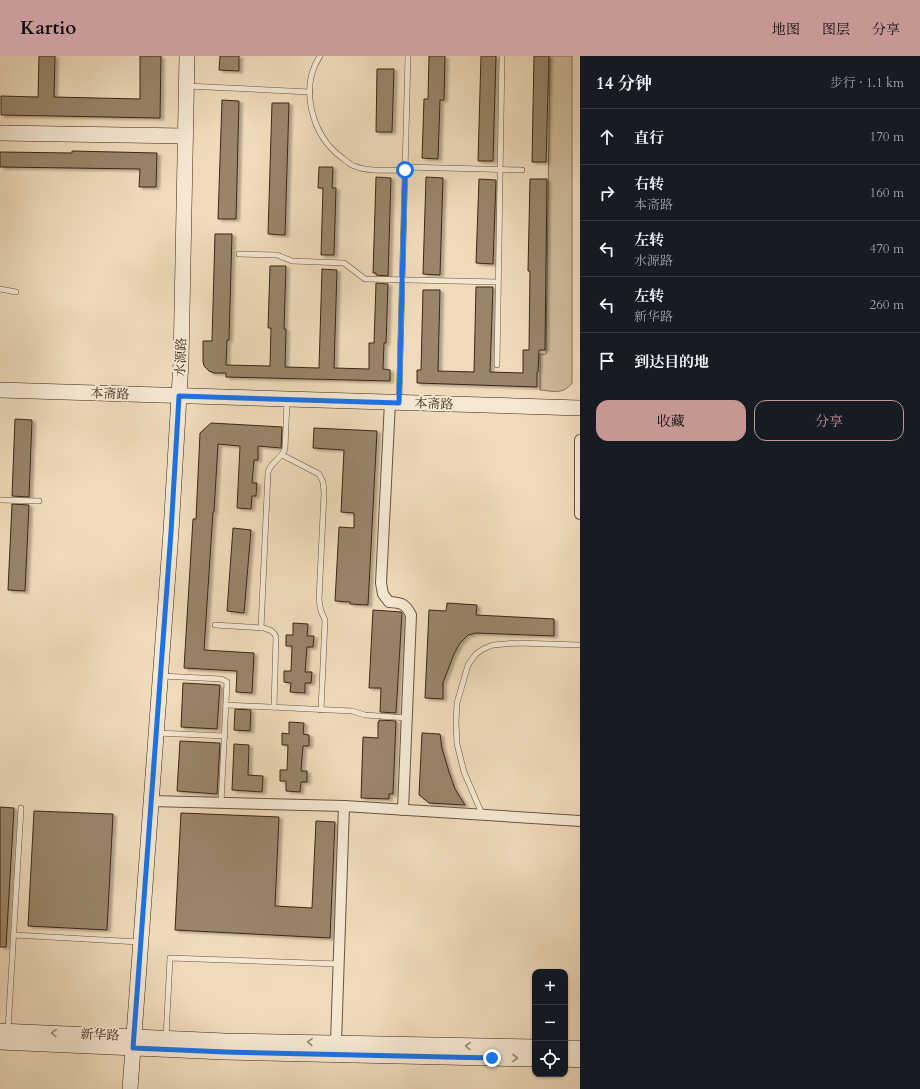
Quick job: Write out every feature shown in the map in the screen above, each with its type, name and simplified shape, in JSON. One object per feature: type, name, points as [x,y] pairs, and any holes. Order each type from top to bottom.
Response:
[{"type":"street","name":"水源路","points":[[130,1089],[171,532],[181,362],[187,56]]},
{"type":"street","points":[[0,133],[185,136]]},
{"type":"street","name":"本斋路","points":[[0,390],[580,408]]},
{"type":"street","points":[[395,402],[381,583],[383,594],[389,602],[401,603],[407,607],[411,615],[403,810]]},
{"type":"street","points":[[580,440],[580,514]]},
{"type":"street","points":[[151,801],[344,806],[580,822]]},
{"type":"street","points":[[336,1042],[344,806]]},
{"type":"street","name":"新华路","points":[[3,1035],[133,1042],[225,1052],[532,1059]]},
{"type":"street","name":"新华路","points":[[133,1042],[166,1038],[225,1041],[532,1047]]},
{"type":"street","points":[[568,1048],[580,1048]]},
{"type":"street","points":[[568,1059],[580,1060]]},
{"type":"lane","points":[[320,56],[315,64],[310,92],[310,103],[314,120],[323,137],[336,153],[352,165],[364,169],[522,170]]},
{"type":"lane","points":[[395,402],[402,280],[408,56]]},
{"type":"lane","points":[[496,365],[502,56]]},
{"type":"lane","points":[[186,86],[310,92]]},
{"type":"lane","points":[[239,254],[277,255],[292,262],[344,263],[365,279],[498,282]]},
{"type":"lane","points":[[0,289],[16,292]]},
{"type":"lane","points":[[261,628],[268,472],[270,466],[282,455],[286,444],[287,399]]},
{"type":"lane","points":[[282,455],[319,474],[323,482],[324,493],[319,600],[321,611],[325,620],[321,710]]},
{"type":"lane","points":[[0,500],[39,501]]},
{"type":"lane","points":[[214,625],[261,628],[271,630],[275,634],[274,707]]},
{"type":"lane","points":[[483,815],[464,772],[457,744],[457,703],[468,665],[476,654],[493,645],[517,643],[580,645]]},
{"type":"lane","points":[[160,676],[222,679],[227,682],[221,803]]},
{"type":"lane","points":[[226,705],[352,711],[365,715],[407,718]]},
{"type":"lane","points":[[156,732],[225,736]]},
{"type":"lane","points":[[3,1035],[14,935],[21,808]]},
{"type":"lane","points":[[14,935],[141,942]]},
{"type":"lane","points":[[166,1038],[170,958],[339,964]]},
{"type":"shaded area","points":[[550,56],[572,56],[572,383],[569,387],[561,391],[540,390],[540,354],[546,354]]},
{"type":"building","points":[[39,56],[55,56],[54,97],[140,99],[140,56],[161,56],[160,118],[1,115],[1,96],[38,97]]},
{"type":"building","points":[[220,56],[239,56],[239,71],[219,70]]},
{"type":"building","points":[[429,56],[445,56],[444,100],[440,100],[438,159],[422,158],[424,99],[428,99]]},
{"type":"building","points":[[481,56],[496,56],[493,161],[478,161]]},
{"type":"building","points":[[534,56],[549,56],[546,162],[532,162]]},
{"type":"building","points":[[377,69],[394,69],[392,132],[376,132]]},
{"type":"building","points":[[222,100],[239,101],[236,219],[218,219]]},
{"type":"building","points":[[272,103],[289,103],[285,235],[268,234]]},
{"type":"building","points":[[72,151],[157,153],[156,187],[139,187],[140,169],[0,167],[0,152],[72,153]]},
{"type":"building","points":[[319,167],[333,167],[332,188],[336,188],[334,255],[321,255],[323,188],[318,188]]},
{"type":"building","points":[[376,177],[391,178],[388,276],[376,275],[376,273],[373,273]]},
{"type":"building","points":[[426,177],[443,178],[440,275],[423,274]]},
{"type":"building","points":[[479,179],[496,180],[493,264],[476,263]]},
{"type":"building","points":[[530,179],[547,179],[545,350],[539,350],[537,387],[417,383],[417,370],[421,370],[423,290],[440,290],[438,371],[474,372],[476,287],[493,287],[490,372],[523,373],[523,350],[529,350],[530,271],[528,271]]},
{"type":"building","points":[[215,234],[232,234],[229,340],[227,340],[226,365],[270,366],[271,328],[268,328],[270,266],[286,266],[284,329],[286,329],[285,367],[319,368],[322,269],[337,270],[334,368],[369,369],[369,343],[374,343],[376,283],[388,284],[386,343],[384,343],[383,369],[390,370],[390,381],[226,377],[226,373],[214,373],[209,371],[204,366],[203,361],[203,341],[212,341]]},
{"type":"building","points":[[15,419],[32,420],[29,497],[12,496]]},
{"type":"building","points":[[211,423],[282,427],[281,448],[258,446],[258,460],[254,460],[252,483],[257,483],[256,496],[252,496],[251,509],[237,508],[240,446],[218,444],[204,650],[254,653],[252,693],[236,692],[237,671],[184,668],[193,519],[196,519],[200,433]]},
{"type":"building","points":[[314,428],[377,431],[368,605],[335,601],[339,527],[354,528],[354,513],[341,512],[344,450],[313,448]]},
{"type":"building","points":[[12,504],[29,505],[25,591],[8,590]]},
{"type":"building","points":[[233,528],[251,530],[244,613],[227,611]]},
{"type":"building","points":[[447,603],[477,605],[476,615],[554,619],[554,636],[476,633],[468,635],[460,643],[454,654],[443,683],[443,699],[425,698],[429,610],[446,611]]},
{"type":"building","points":[[373,610],[402,613],[396,713],[380,712],[381,688],[369,688]]},
{"type":"building","points":[[293,623],[308,624],[307,636],[314,636],[313,647],[307,647],[305,672],[312,672],[311,683],[305,683],[305,693],[290,692],[291,683],[284,682],[284,671],[291,671],[292,646],[286,646],[286,635],[293,635]]},
{"type":"building","points":[[183,683],[220,685],[217,729],[181,727]]},
{"type":"building","points":[[235,709],[251,710],[250,731],[234,730]]},
{"type":"building","points":[[379,720],[396,721],[393,794],[389,794],[389,799],[361,798],[363,737],[378,738]]},
{"type":"building","points":[[289,722],[304,723],[303,734],[309,735],[309,746],[303,746],[301,771],[307,771],[307,782],[301,782],[300,792],[286,791],[286,781],[280,781],[280,770],[287,770],[288,745],[282,745],[282,733],[289,734]]},
{"type":"building","points":[[422,733],[440,734],[442,748],[449,772],[455,789],[465,805],[429,803],[419,795]]},
{"type":"building","points":[[180,741],[220,743],[217,794],[177,791]]},
{"type":"building","points":[[234,744],[249,745],[248,775],[263,776],[262,792],[232,790]]},
{"type":"building","points":[[0,807],[14,808],[6,947],[0,947]]},
{"type":"building","points":[[34,811],[113,814],[107,930],[28,926]]},
{"type":"building","points":[[181,813],[279,817],[275,906],[312,908],[316,821],[335,822],[330,938],[175,930]]},
{"type":"route","points":[[405,170],[399,403],[179,396],[171,532],[133,1048],[225,1052],[492,1058]]}]
